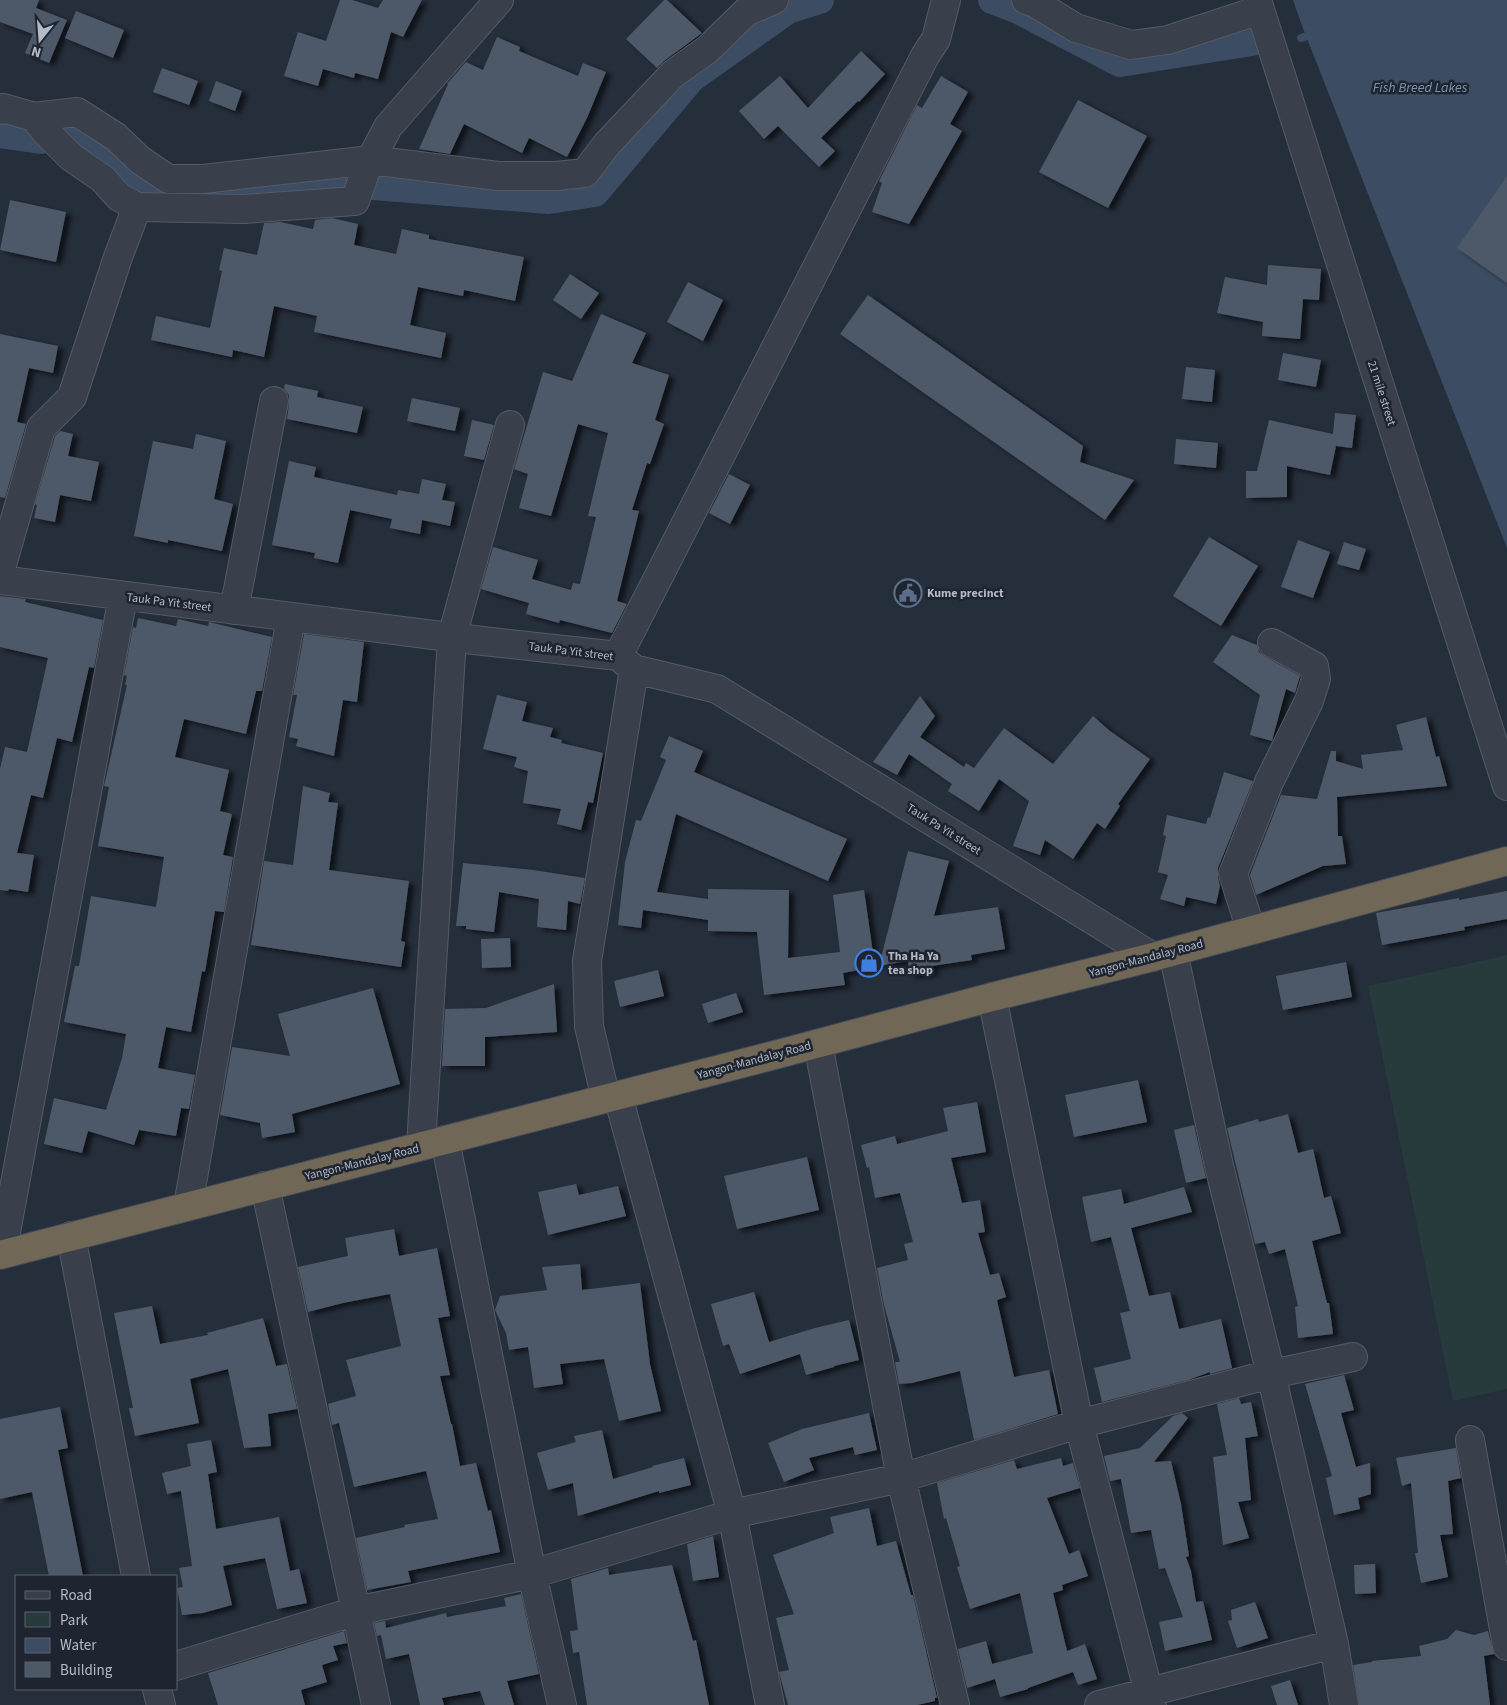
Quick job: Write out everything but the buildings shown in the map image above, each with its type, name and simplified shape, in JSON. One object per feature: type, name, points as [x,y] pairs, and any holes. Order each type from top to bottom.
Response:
[{"type":"highway","name":"Yangon-Mandalay Road","points":[[1,1255],[1163,954],[1507,861]]},
{"type":"street","points":[[0,110],[3,108],[40,124],[71,157],[103,179],[119,198],[137,207],[244,209],[355,202],[369,163],[388,127],[499,0]]},
{"type":"street","points":[[40,124],[77,112],[116,137],[140,160],[168,179],[203,179],[369,163],[498,176],[556,176],[585,173],[607,144],[674,74],[708,49],[746,12],[774,0]]},
{"type":"street","points":[[770,1705],[732,1514],[612,1097],[589,1026],[587,961],[626,663],[925,56],[936,39],[946,0]]},
{"type":"street","points":[[1026,0],[1035,3],[1076,28],[1131,45],[1168,40],[1258,5]]},
{"type":"street","name":"21 mile street","points":[[1258,5],[1507,786]]},
{"type":"street","points":[[0,572],[41,428],[72,397],[115,265],[137,207]]},
{"type":"street","points":[[234,610],[274,401]]},
{"type":"street","points":[[510,425],[452,637],[433,1143],[562,1705]]},
{"type":"street","name":"Tauk Pa Yit street","points":[[0,580],[452,637],[626,663],[717,689],[1163,954]]},
{"type":"street","points":[[1,1255],[122,596]]},
{"type":"street","points":[[188,1206],[291,617]]},
{"type":"street","points":[[1251,930],[1233,874],[1269,782],[1309,701],[1316,679],[1314,666],[1272,643]]},
{"type":"street","points":[[1163,954],[1271,1374],[1334,1644],[1344,1705]]},
{"type":"street","points":[[992,997],[1079,1424],[1151,1699]]},
{"type":"street","points":[[818,1044],[901,1478],[955,1705]]},
{"type":"street","points":[[265,1186],[376,1705]]},
{"type":"street","points":[[71,1236],[136,1575]]},
{"type":"street","points":[[178,1665],[356,1611],[532,1574],[732,1514],[901,1478],[1079,1424],[1271,1374],[1353,1357]]},
{"type":"street","points":[[1470,1440],[1507,1646]]},
{"type":"street","points":[[1099,1705],[1151,1699],[1334,1644]]},
{"type":"street","points":[[157,1690],[161,1705]]},
{"type":"green space","points":[[1507,955],[1507,1389],[1453,1401],[1368,986]]},
{"type":"water","name":"Fish Breed Lakes","points":[[1293,0],[1507,0],[1507,548],[1301,23]]},
{"type":"waterway","points":[[0,134],[41,140],[65,130],[136,183],[195,196],[336,183],[549,200],[595,193],[692,78],[788,10],[820,0]]},
{"type":"waterway","points":[[992,0],[1018,10],[1120,63],[1252,42]]},
{"type":"waterway","points":[[1301,38],[1316,33]]},
{"type":"place","name":"Kume precinct","points":[[908,593]]},
{"type":"place","name":"Tha Ha Ya tea shop","points":[[869,963]]}]
